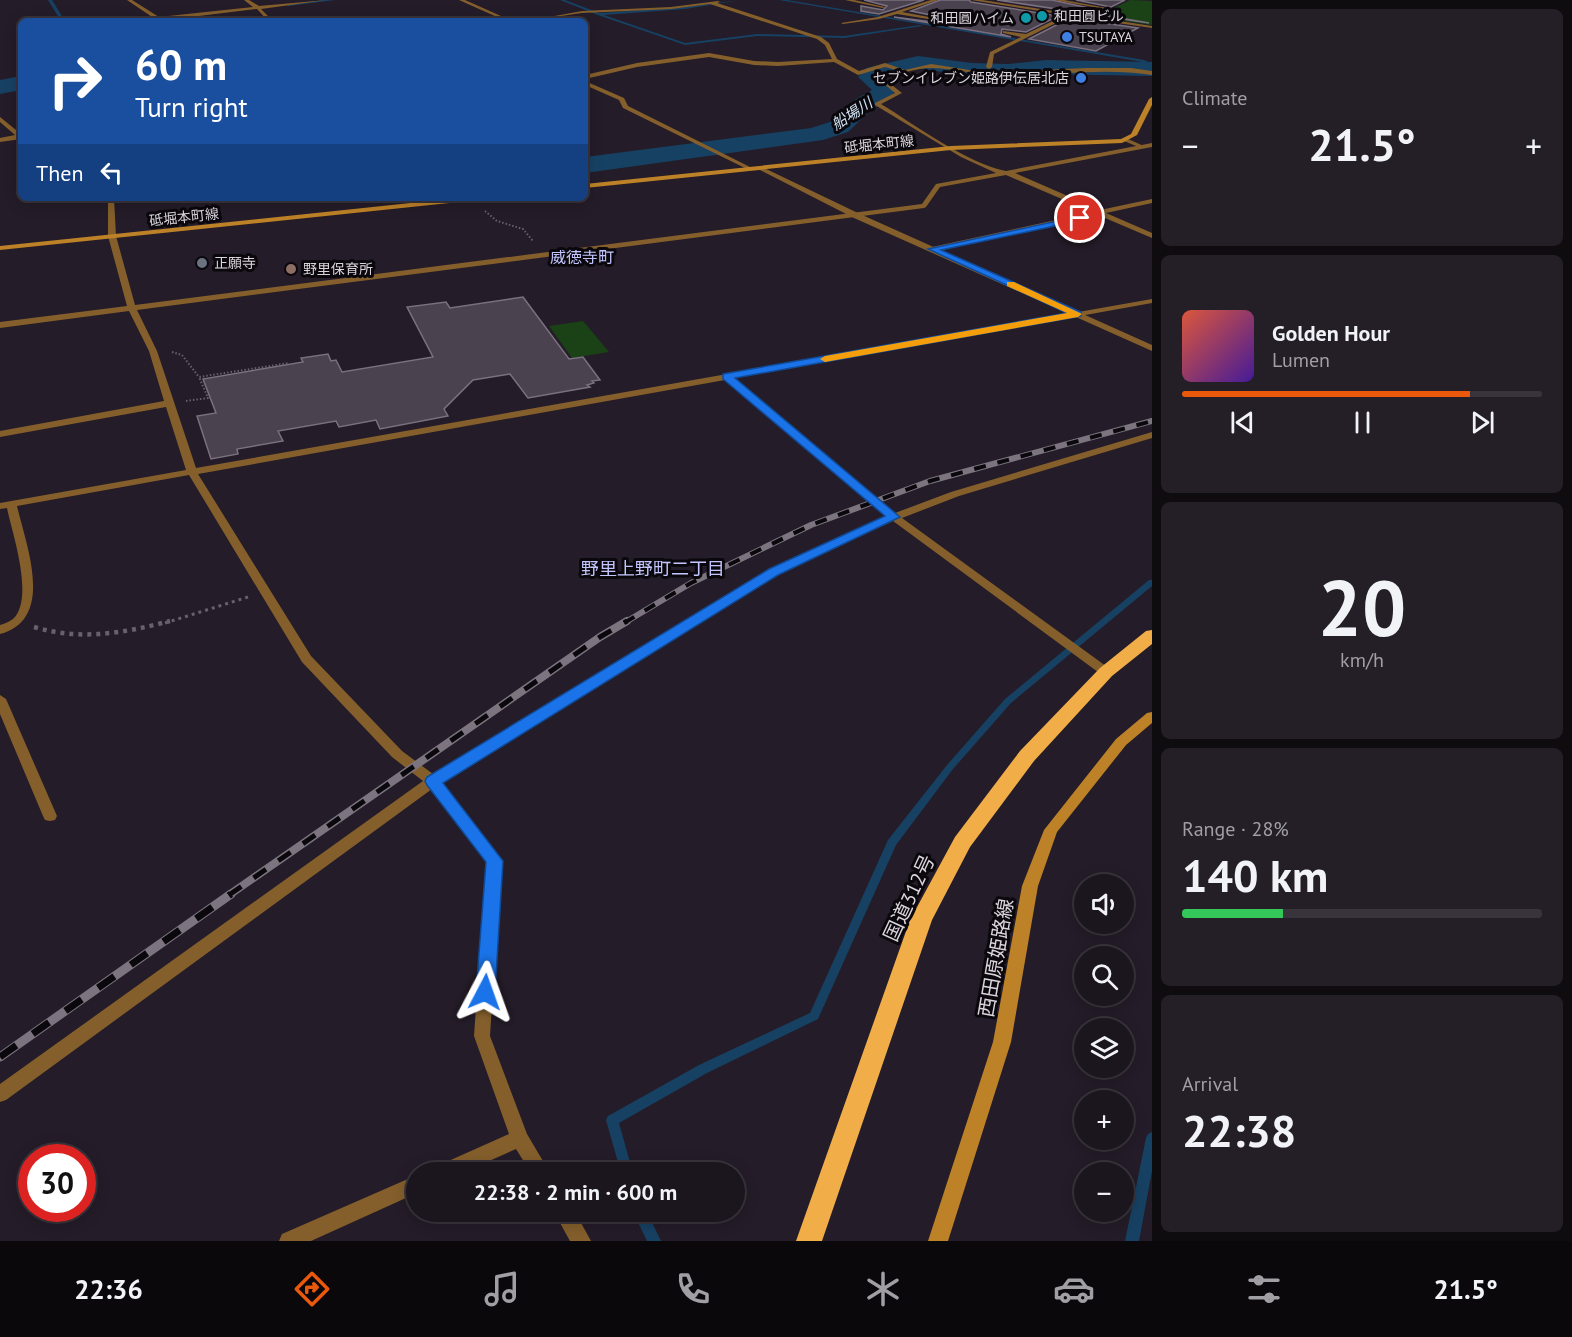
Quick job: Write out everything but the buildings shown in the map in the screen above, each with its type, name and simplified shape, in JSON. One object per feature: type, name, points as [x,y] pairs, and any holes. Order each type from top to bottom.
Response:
[{"type":"highway","name":"国道312号","points":[[809,1241],[921,920],[962,842],[1027,756],[1106,672],[1152,635]]},
{"type":"main road","points":[[1126,140],[1134,135],[1152,99]]},
{"type":"main road","name":"砥堀本町線","points":[[588,186],[951,148],[1105,143],[1126,140]]},
{"type":"main road","name":"砥堀本町線","points":[[0,248],[445,201]]},
{"type":"main road","name":"西田原姫路線","points":[[938,1241],[1002,1042],[1030,886],[1051,830],[1121,742],[1152,716]]},
{"type":"street","points":[[129,0],[156,18]]},
{"type":"street","points":[[246,0],[267,18]]},
{"type":"street","points":[[174,18],[325,0]]},
{"type":"street","points":[[461,0],[503,18]]},
{"type":"street","points":[[547,18],[582,12],[671,8],[728,0]]},
{"type":"street","points":[[847,0],[883,7]]},
{"type":"street","points":[[843,23],[882,17],[936,0]]},
{"type":"street","points":[[974,0],[1152,27]]},
{"type":"street","points":[[1009,0],[1028,3],[1018,7]]},
{"type":"street","points":[[1056,0],[1112,7],[1082,0]]},
{"type":"street","points":[[711,3],[819,38],[827,44],[835,60]]},
{"type":"street","points":[[909,8],[944,15]]},
{"type":"street","points":[[896,12],[945,21]]},
{"type":"street","points":[[989,68],[992,52],[1070,15]]},
{"type":"street","points":[[853,22],[866,27]]},
{"type":"street","points":[[1005,32],[1027,36]]},
{"type":"street","points":[[588,76],[637,64],[710,55],[754,63],[778,64],[835,60],[858,73],[885,65],[903,70]]},
{"type":"street","points":[[1152,73],[1131,70],[1086,70],[1002,74],[931,66],[903,70],[879,77],[899,93],[877,104],[951,148],[1001,174],[1011,174],[1152,236]]},
{"type":"street","points":[[588,84],[622,99],[625,107],[751,169]]},
{"type":"street","points":[[0,119],[18,134]]},
{"type":"street","points":[[0,141],[18,137]]},
{"type":"street","points":[[1126,140],[1143,147]]},
{"type":"street","points":[[0,325],[924,206],[938,185],[1152,145]]},
{"type":"street","points":[[760,168],[857,216],[1152,348]]},
{"type":"street","points":[[111,201],[112,236],[130,307],[153,351],[192,472],[306,659],[397,754],[433,781],[494,861],[482,1036],[520,1138],[534,1162]]},
{"type":"street","points":[[932,249],[1101,214],[1152,201]]},
{"type":"street","points":[[0,630],[19,620],[28,604],[27,578],[6,505],[1152,301]]},
{"type":"street","points":[[727,376],[894,517],[1106,672]]},
{"type":"street","points":[[0,434],[170,404]]},
{"type":"street","points":[[0,1094],[433,781],[774,572],[894,517],[955,494],[1152,435]]},
{"type":"street","points":[[0,699],[50,816]]},
{"type":"street","points":[[467,1162],[520,1138]]},
{"type":"street","points":[[289,1241],[406,1189]]},
{"type":"street","points":[[570,1222],[581,1241]]},
{"type":"path","points":[[477,201],[497,221],[523,229],[547,256]]},
{"type":"path","points":[[153,351],[182,355],[199,376],[208,398],[170,404]]},
{"type":"path","points":[[199,376],[289,363]]},
{"type":"path","points":[[19,620],[45,632],[94,636],[124,632],[266,592]]},
{"type":"green space","points":[[1130,0],[1152,1],[1152,25],[1096,17]]},
{"type":"green space","points":[[583,321],[609,352],[572,358],[549,326]]},
{"type":"waterway","points":[[50,0],[61,18]]},
{"type":"waterway","points":[[288,5],[333,0]]},
{"type":"waterway","points":[[562,0],[599,14]]},
{"type":"waterway","points":[[599,14],[685,8],[739,0]]},
{"type":"waterway","points":[[781,0],[1144,61],[1152,66]]},
{"type":"waterway","points":[[599,14],[685,44],[757,35],[844,37],[920,26]]},
{"type":"waterway","name":"船場川","points":[[588,165],[814,135],[839,127],[864,104],[884,93],[884,88],[869,77],[874,73],[918,62],[972,70],[1008,71],[1046,67],[1152,69]]},
{"type":"waterway","name":"船場川","points":[[0,87],[18,84]]},
{"type":"waterway","points":[[624,1162],[612,1120],[703,1069],[814,1016],[892,843],[950,767],[1008,701],[1152,582]]},
{"type":"waterway","points":[[1132,1241],[1152,1138]]},
{"type":"waterway","points":[[645,1222],[654,1241]]},
{"type":"railway","points":[[624,623],[691,583],[811,525],[930,481],[1152,421]]},
{"type":"railway","points":[[229,895],[600,637],[627,621]]},
{"type":"railway","points":[[0,1057],[231,894]]},
{"type":"slow traffic","points":[[825,359],[1078,314],[1011,284]]},
{"type":"place","name":"和田圓ビル","points":[[1042,16]]},
{"type":"place","name":"和田圓ハイム","points":[[1026,18]]},
{"type":"place","name":"TSUTAYA","points":[[1067,37]]},
{"type":"place","name":"セブンイレブン姫路伊伝居北店","points":[[1081,78]]},
{"type":"place","name":"正願寺","points":[[202,263]]},
{"type":"place","name":"野里保育所","points":[[291,269]]},
{"type":"district","name":"威徳寺町","points":[[582,257]]},
{"type":"district","name":"野里上野町二丁目","points":[[653,569]]},
{"type":"route","points":[[485,992],[494,861],[433,781],[774,572],[894,517],[727,376],[1078,314],[932,249],[1080,218]]}]
